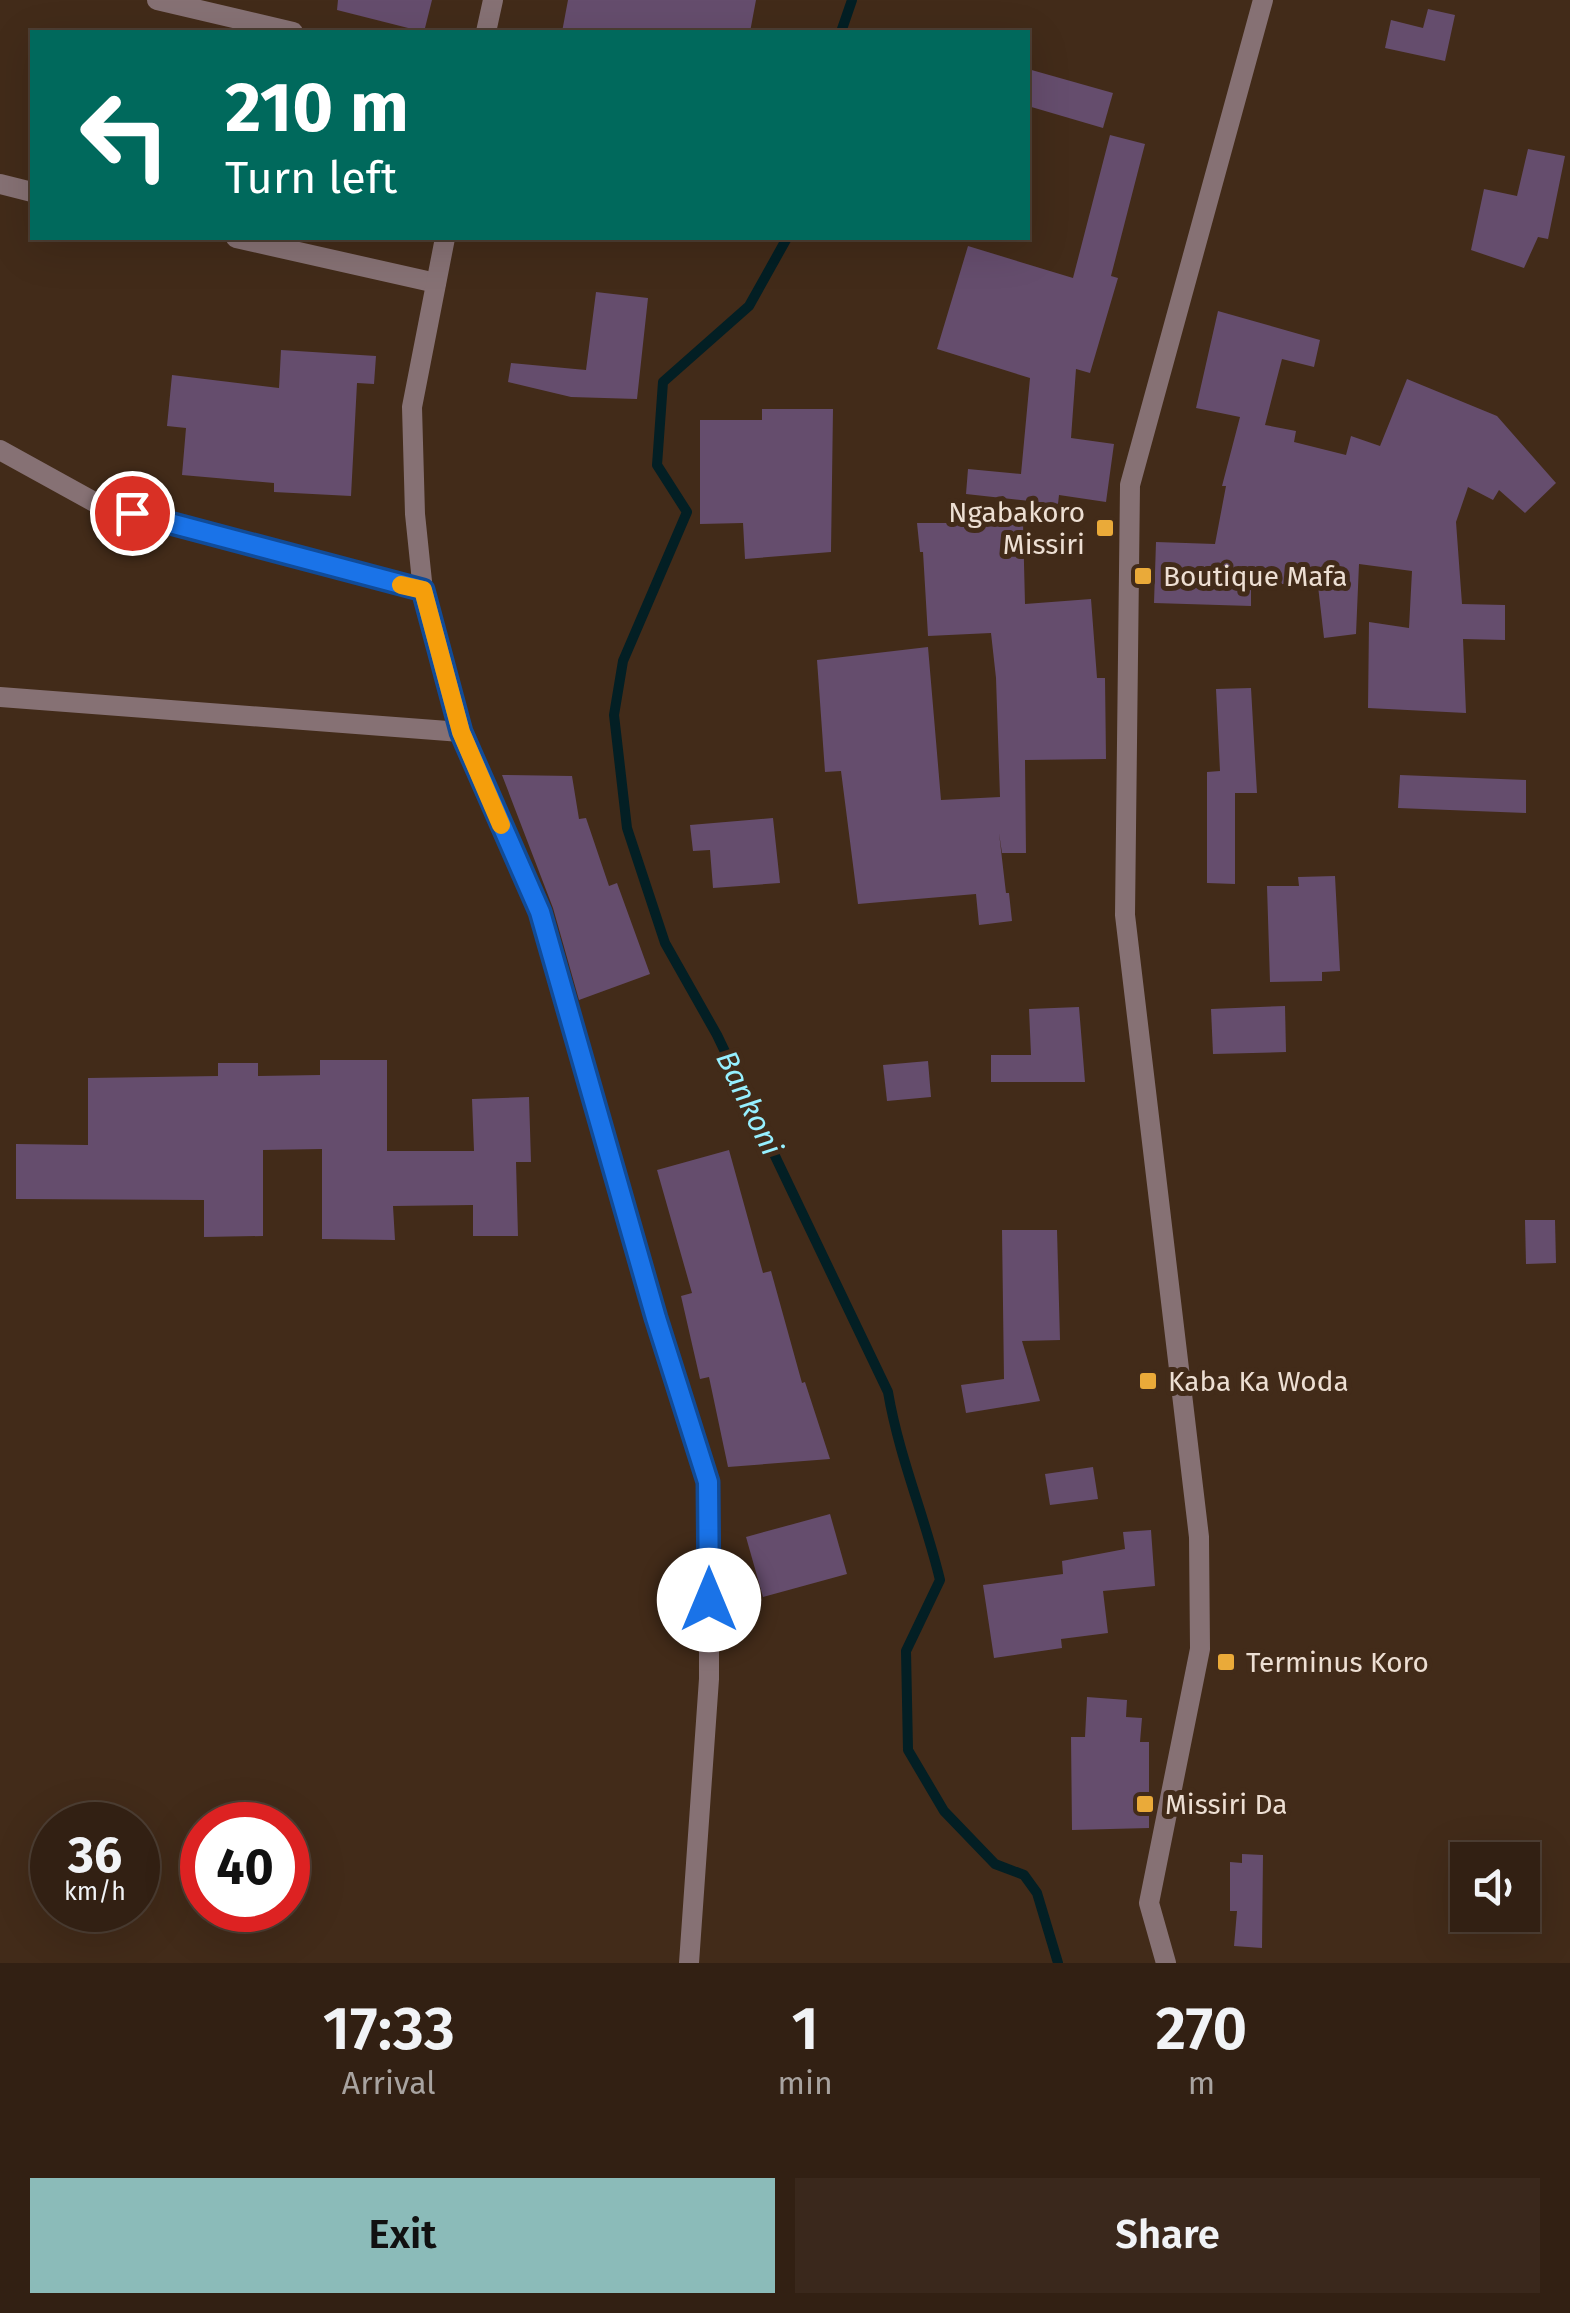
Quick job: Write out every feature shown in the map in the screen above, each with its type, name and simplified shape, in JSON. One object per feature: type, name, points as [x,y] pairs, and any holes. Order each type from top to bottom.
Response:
[{"type":"street","points":[[157,0],[285,30]]},
{"type":"street","points":[[486,30],[493,0]]},
{"type":"street","points":[[1166,1963],[1150,1903],[1200,1649],[1200,1537],[1125,915],[1130,484],[1264,0]]},
{"type":"street","points":[[0,184],[30,192]]},
{"type":"street","points":[[245,240],[436,282]]},
{"type":"street","points":[[445,240],[412,406],[415,514],[423,590],[461,732],[540,912],[656,1318],[708,1482],[709,1679],[689,1963]]},
{"type":"street","points":[[0,450],[96,503],[423,590]]},
{"type":"street","points":[[0,697],[461,732]]},
{"type":"building","points":[[338,0],[432,0],[424,30],[337,10]]},
{"type":"building","points":[[568,0],[756,0],[750,30],[562,30]]},
{"type":"building","points":[[1428,9],[1455,15],[1445,61],[1385,48],[1391,20],[1423,28]]},
{"type":"building","points":[[1030,70],[1113,93],[1103,128],[1030,107]]},
{"type":"building","points":[[1110,135],[1145,144],[1111,276],[1118,278],[1090,373],[1076,369],[1071,438],[1114,444],[1106,502],[1059,495],[1058,504],[966,494],[968,469],[1021,474],[1030,378],[937,349],[968,246],[1073,278]]},
{"type":"building","points":[[1528,149],[1565,156],[1548,239],[1538,237],[1524,268],[1471,250],[1484,189],[1517,196]]},
{"type":"building","points":[[596,292],[648,298],[637,399],[571,397],[508,382],[511,363],[586,370]]},
{"type":"building","points":[[1218,311],[1320,340],[1314,367],[1282,359],[1265,425],[1296,431],[1294,442],[1346,455],[1351,436],[1380,446],[1407,379],[1497,416],[1556,483],[1525,513],[1499,490],[1493,500],[1468,487],[1456,522],[1462,604],[1505,605],[1505,640],[1463,639],[1466,713],[1368,708],[1369,622],[1409,628],[1412,571],[1359,564],[1356,634],[1324,638],[1318,586],[1251,582],[1251,606],[1154,603],[1156,542],[1215,544],[1226,486],[1222,486],[1240,417],[1196,408]]},
{"type":"building","points":[[281,350],[376,356],[374,384],[357,383],[351,496],[274,492],[274,483],[182,475],[186,428],[167,426],[172,375],[279,388]]},
{"type":"building","points":[[762,409],[833,409],[831,552],[745,559],[743,523],[700,524],[700,420],[762,420]]},
{"type":"building","points":[[917,523],[1023,523],[1025,604],[1091,599],[1097,678],[1105,678],[1106,759],[1025,760],[1026,853],[1002,853],[999,833],[1012,921],[979,925],[976,894],[858,904],[841,771],[825,772],[817,660],[928,647],[941,800],[1000,797],[991,633],[928,636],[923,552]]},
{"type":"building","points":[[1251,688],[1257,793],[1235,793],[1235,884],[1207,883],[1207,772],[1220,771],[1216,689]]},
{"type":"building","points":[[502,775],[572,776],[579,819],[586,818],[609,886],[617,883],[650,974],[579,1000],[553,908]]},
{"type":"building","points":[[1400,775],[1526,780],[1526,813],[1398,808]]},
{"type":"building","points":[[773,818],[780,883],[713,888],[710,850],[693,851],[690,825]]},
{"type":"building","points":[[1335,876],[1340,971],[1322,972],[1322,981],[1270,982],[1267,886],[1299,886],[1298,877]]},
{"type":"building","points":[[1285,1006],[1286,1052],[1213,1054],[1211,1009]]},
{"type":"building","points":[[1079,1007],[1085,1082],[991,1082],[991,1055],[1031,1055],[1029,1009]]},
{"type":"building","points":[[320,1060],[387,1060],[387,1151],[474,1151],[472,1099],[529,1097],[531,1162],[516,1162],[518,1236],[473,1236],[473,1205],[393,1206],[395,1240],[322,1239],[322,1149],[263,1150],[263,1236],[204,1237],[204,1200],[16,1199],[16,1144],[88,1145],[88,1078],[218,1076],[218,1063],[258,1063],[258,1076],[320,1075]]},
{"type":"building","points":[[928,1061],[931,1097],[887,1101],[883,1065]]},
{"type":"building","points":[[729,1150],[763,1273],[771,1271],[802,1383],[805,1382],[830,1459],[728,1467],[709,1377],[700,1379],[681,1296],[692,1293],[657,1170]]},
{"type":"building","points":[[1525,1220],[1555,1220],[1556,1263],[1526,1264]]},
{"type":"building","points":[[1002,1230],[1057,1230],[1060,1340],[1022,1341],[1040,1401],[966,1413],[961,1385],[1004,1379]]},
{"type":"building","points":[[1093,1467],[1098,1499],[1050,1505],[1045,1474]]},
{"type":"building","points":[[830,1514],[847,1574],[763,1597],[746,1537]]},
{"type":"building","points":[[1151,1530],[1155,1586],[1103,1591],[1108,1633],[1061,1639],[1062,1648],[994,1658],[983,1585],[1063,1574],[1062,1561],[1125,1549],[1123,1532]]},
{"type":"building","points":[[1087,1697],[1127,1700],[1126,1717],[1142,1718],[1140,1742],[1149,1742],[1149,1828],[1072,1830],[1071,1737],[1085,1737]]},
{"type":"building","points":[[1242,1854],[1263,1855],[1262,1948],[1234,1946],[1237,1911],[1230,1911],[1230,1862],[1242,1863]]},
{"type":"waterway","name":"Bankoni","points":[[842,30],[852,0]]},
{"type":"waterway","name":"Bankoni","points":[[786,240],[749,306],[663,382],[657,465],[687,512],[623,661],[614,715],[627,828],[665,943],[717,1035],[888,1392],[940,1580],[906,1651],[908,1750],[944,1811],[995,1864],[1024,1875],[1037,1893],[1058,1963]]},
{"type":"slow traffic","points":[[401,585],[423,590],[461,732],[501,825]]},
{"type":"place","name":"Ngabakoro Missiri","points":[[1105,528]]},
{"type":"place","name":"Boutique Mafa","points":[[1143,576]]},
{"type":"place","name":"Kaba Ka Woda","points":[[1148,1381]]},
{"type":"place","name":"Terminus Koro","points":[[1226,1662]]},
{"type":"place","name":"Missiri Da","points":[[1145,1804]]},
{"type":"route","points":[[132,513],[423,590],[461,732],[540,912],[656,1318],[708,1482],[709,1600]]}]
